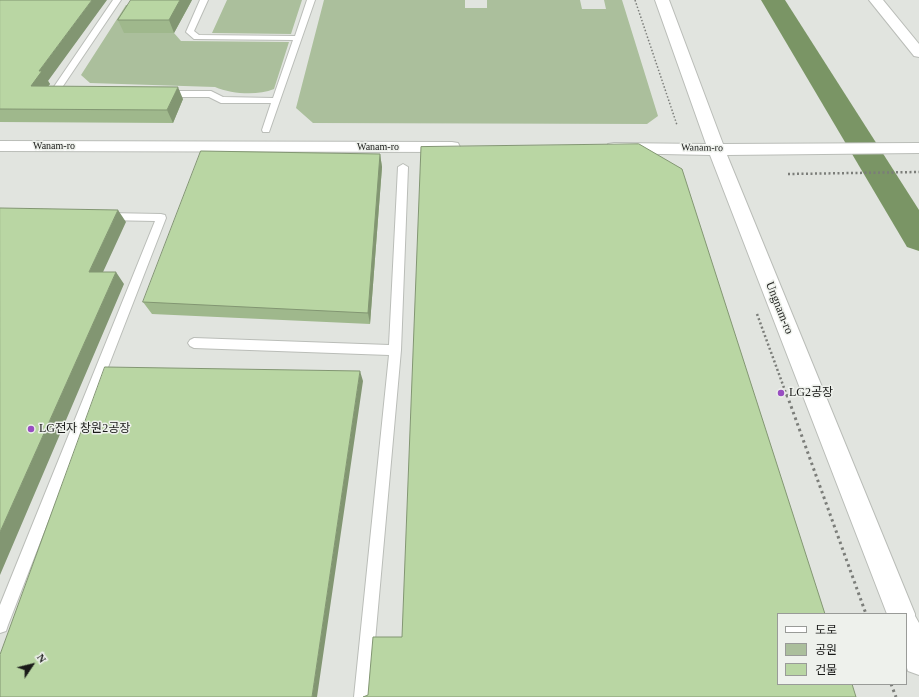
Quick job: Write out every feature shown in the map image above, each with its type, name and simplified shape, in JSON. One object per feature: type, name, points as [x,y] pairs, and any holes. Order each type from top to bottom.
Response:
[{"type":"street","name":"Ungnam-ro","points":[[662,0],[716,149],[901,613]]},
{"type":"street","points":[[876,0],[919,53]]},
{"type":"street","name":"Wanam-ro","points":[[0,146],[468,147]]},
{"type":"street","name":"Wanam-ro","points":[[595,148],[756,150],[919,148]]},
{"type":"street","points":[[907,630],[919,660]]},
{"type":"lane","points":[[69,94],[53,94],[117,0]]},
{"type":"lane","points":[[204,0],[190,32],[197,37],[298,38]]},
{"type":"lane","points":[[266,130],[311,0]]},
{"type":"lane","points":[[156,94],[211,94],[221,100],[276,101]]},
{"type":"lane","points":[[362,697],[395,350],[403,166]]},
{"type":"lane","points":[[0,625],[161,218],[100,217]]},
{"type":"lane","points":[[194,342],[395,350]]},
{"type":"path","points":[[635,0],[677,125]]},
{"type":"path","points":[[788,174],[919,172]]},
{"type":"path","points":[[755,309],[866,613]]},
{"type":"path","points":[[891,685],[896,697]]},
{"type":"green space","points":[[227,0],[302,0],[291,34],[212,33]]},
{"type":"green space","points":[[324,0],[465,0],[465,8],[487,8],[487,0],[580,0],[582,9],[606,9],[604,0],[622,0],[658,116],[647,124],[313,123],[296,108]]},
{"type":"green space","points":[[126,5],[141,5],[125,33],[174,33],[181,41],[289,42],[274,89],[260,93],[237,93],[215,87],[90,83],[81,75]]},
{"type":"building","points":[[0,0],[92,0],[39,71],[42,71],[31,86],[178,87],[167,110],[0,109]]},
{"type":"building","points":[[131,0],[180,0],[169,20],[118,20]]},
{"type":"building","points":[[639,144],[682,169],[825,613],[777,613],[777,685],[852,685],[856,697],[363,697],[368,695],[373,637],[402,637],[421,147]]},
{"type":"building","points":[[201,151],[380,154],[368,313],[143,302]]},
{"type":"building","name":"LG전자 창원2공장","points":[[0,208],[118,210],[89,272],[116,272],[0,532]]},
{"type":"building","points":[[105,367],[360,371],[312,697],[0,697],[0,655]]},
{"type":"waterway","points":[[773,0],[919,238]]},
{"type":"place","name":"LG2공장","points":[[781,393]]},
{"type":"place","name":"LG전자 창원2공장","points":[[31,429]]}]
